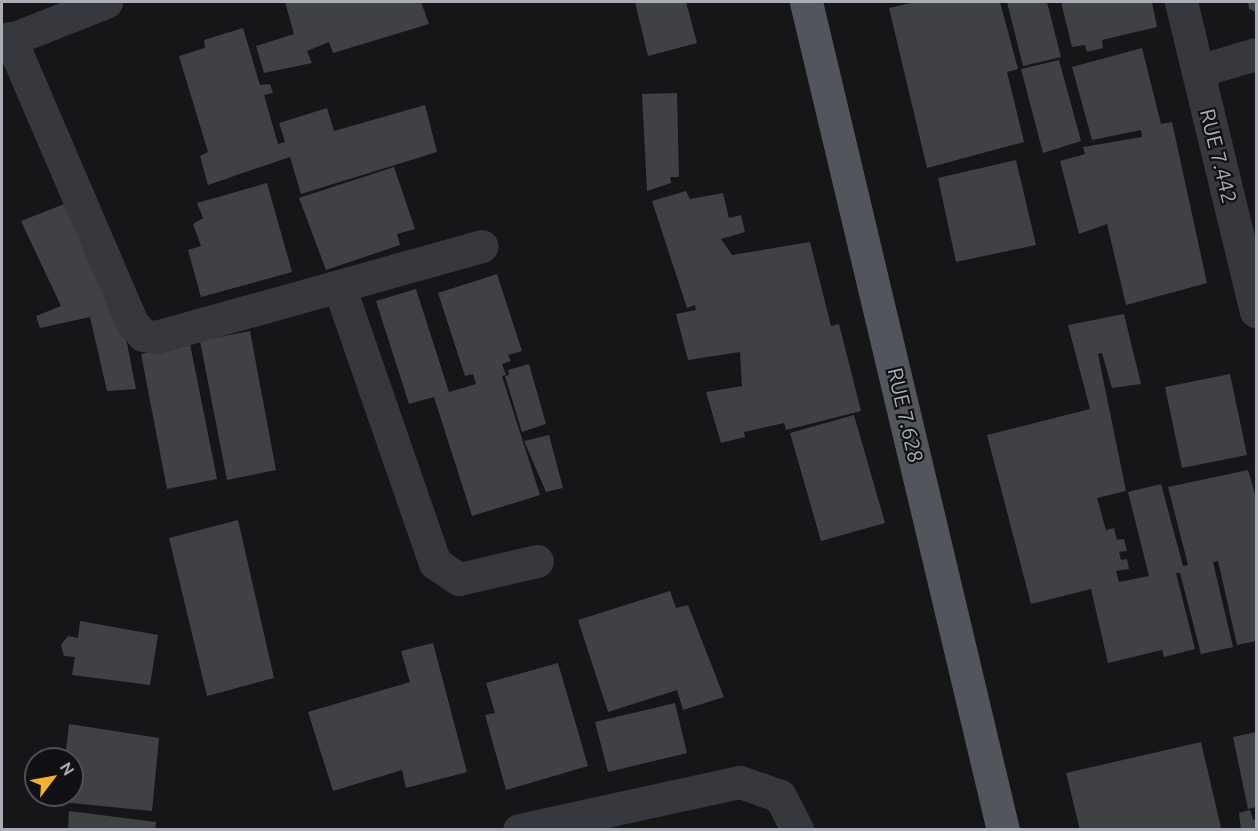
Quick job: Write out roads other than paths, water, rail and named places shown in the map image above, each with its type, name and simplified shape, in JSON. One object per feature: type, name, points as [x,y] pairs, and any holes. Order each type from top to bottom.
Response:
[{"type":"main road","name":"RUE 7.628","points":[[806,2],[1003,830]]},
{"type":"street","points":[[106,2],[6,40],[132,323],[143,335],[156,337],[482,246]]},
{"type":"street","name":"RUE 7.442","points":[[1181,2],[1257,311]]},
{"type":"street","points":[[1198,71],[1257,54]]},
{"type":"street","points":[[339,286],[435,563],[459,579],[537,561]]},
{"type":"street","points":[[519,830],[740,782],[780,796],[797,830]]}]
